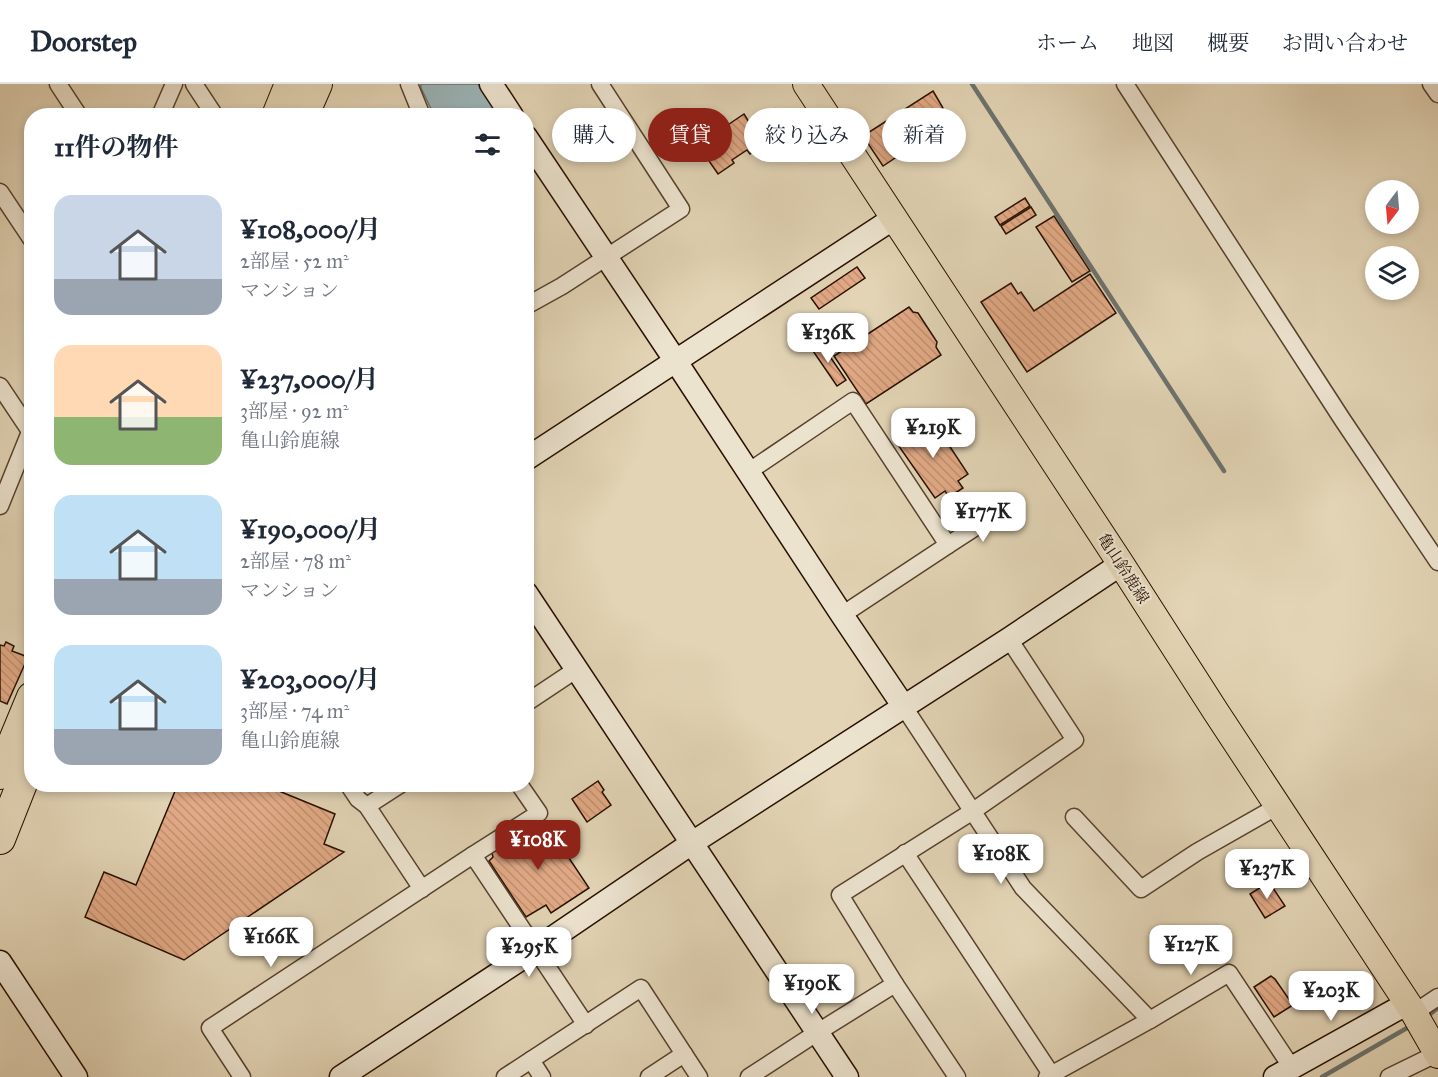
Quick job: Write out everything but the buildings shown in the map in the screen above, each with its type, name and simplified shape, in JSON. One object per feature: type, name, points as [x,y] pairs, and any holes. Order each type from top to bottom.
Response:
[{"type":"highway","points":[[280,108],[290,84]]},
{"type":"highway","points":[[306,108],[317,84]]},
{"type":"highway","points":[[0,774],[24,716]]},
{"type":"highway","points":[[0,840],[24,778]]},
{"type":"main road","name":"亀山鈴鹿線","points":[[806,84],[1411,1008],[1434,1056]]},
{"type":"street","points":[[58,84],[74,108]]},
{"type":"street","points":[[164,108],[174,84]]},
{"type":"street","points":[[194,84],[210,108]]},
{"type":"street","points":[[408,84],[418,108]]},
{"type":"street","points":[[491,84],[507,108]]},
{"type":"street","points":[[534,302],[607,258],[681,209],[600,84]]},
{"type":"street","points":[[1125,84],[1342,419],[1438,562]]},
{"type":"street","points":[[1431,84],[1438,94]]},
{"type":"street","points":[[534,149],[1023,888],[1150,1020]]},
{"type":"street","points":[[0,192],[24,228]]},
{"type":"street","points":[[534,454],[894,218]]},
{"type":"street","points":[[0,386],[24,419]]},
{"type":"street","points":[[748,472],[854,402],[948,545]]},
{"type":"street","points":[[0,506],[24,446]]},
{"type":"street","points":[[842,615],[999,512]]},
{"type":"street","points":[[350,1075],[692,843],[1121,564]]},
{"type":"street","points":[[534,605],[848,1077]]},
{"type":"street","points":[[957,1077],[895,984],[840,895],[973,811],[1075,740],[1008,639]]},
{"type":"street","points":[[534,698],[577,669]]},
{"type":"street","points":[[353,792],[358,799],[368,806],[422,889]]},
{"type":"street","points":[[368,806],[389,792]]},
{"type":"street","points":[[242,1077],[210,1028],[539,813],[525,792]]},
{"type":"street","points":[[1074,817],[1141,889],[1197,852],[1278,806]]},
{"type":"street","points":[[906,853],[1051,1076],[1229,973],[1283,1072],[1411,1008],[1438,997]]},
{"type":"street","points":[[473,855],[586,1025]]},
{"type":"street","points":[[0,962],[76,1077]]},
{"type":"street","points":[[749,1077],[895,984]]},
{"type":"street","points":[[505,1077],[641,988],[699,1077]]},
{"type":"street","points":[[649,1077],[684,1054]]},
{"type":"street","points":[[1389,1077],[1434,1056]]},
{"type":"street","points":[[531,1060],[542,1077]]},
{"type":"water","points":[[421,84],[478,84],[493,108],[431,108]]},
{"type":"waterway","points":[[972,84],[1224,471]]},
{"type":"waterway","points":[[1429,1015],[1438,1008]]},
{"type":"waterway","points":[[1322,1077],[1407,1028]]}]
